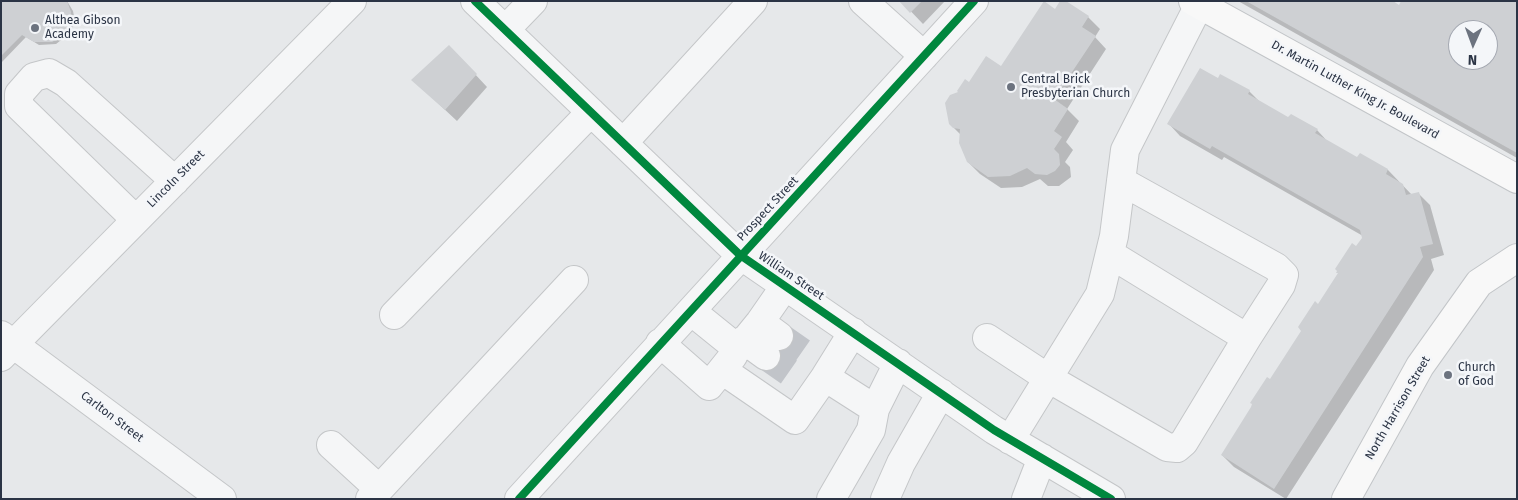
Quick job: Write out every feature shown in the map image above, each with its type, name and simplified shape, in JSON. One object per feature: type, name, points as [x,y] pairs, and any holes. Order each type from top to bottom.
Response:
[{"type":"main road","name":"Dr. Martin Luther King Jr. Boulevard","points":[[1196,3],[1517,179]]},
{"type":"main road","name":"North Harrison Street","points":[[1346,499],[1420,366],[1479,283],[1517,258]]},
{"type":"street","name":"Lincoln Street","points":[[5,345],[136,220],[352,1]]},
{"type":"street","name":"William Street","points":[[476,1],[740,255],[1010,440],[1111,499]]},
{"type":"street","points":[[505,30],[533,1]]},
{"type":"street","points":[[622,143],[753,1]]},
{"type":"street","points":[[863,1],[924,56]]},
{"type":"street","name":"Prospect Street","points":[[519,499],[974,1]]},
{"type":"street","points":[[1010,440],[1100,294],[1114,236],[1125,150],[1196,3]]},
{"type":"street","points":[[136,220],[19,106],[19,94],[34,78],[50,73],[66,83],[174,181]]},
{"type":"street","points":[[394,315],[591,112]]},
{"type":"street","points":[[987,338],[1048,378],[1167,448],[1177,448],[1184,442],[1247,338],[1282,285],[1284,275],[1276,267],[1121,181]]},
{"type":"street","points":[[1110,254],[1247,338]]},
{"type":"street","points":[[331,446],[374,494],[574,280]]},
{"type":"street","points":[[660,343],[709,386],[752,345],[785,286]]},
{"type":"street","points":[[691,311],[752,345],[795,420],[815,374],[853,332]]},
{"type":"street","name":"Carlton Street","points":[[5,345],[222,499]]},
{"type":"street","points":[[831,499],[871,430],[876,409],[898,364]]},
{"type":"street","points":[[815,374],[876,409]]},
{"type":"street","points":[[885,499],[901,463],[941,393]]},
{"type":"street","points":[[1026,499],[1042,458]]},
{"type":"building","name":"Althea Gibson Academy","points":[[1,1],[67,1],[71,12],[69,26],[62,36],[52,42],[34,42],[22,35],[1,56]]},
{"type":"building","points":[[899,1],[922,1],[910,13]]},
{"type":"building","name":"Central Brick Presbyterian Church","points":[[1044,1],[1055,9],[1060,1],[1066,1],[1089,16],[1082,27],[1096,36],[1054,99],[1068,109],[1054,131],[1062,137],[1054,149],[1059,154],[1060,165],[1055,171],[1047,175],[1035,174],[1027,168],[1010,176],[988,177],[967,162],[959,143],[960,129],[953,128],[949,124],[945,103],[950,95],[958,92],[965,79],[969,82],[986,56],[1001,66]]},
{"type":"building","points":[[1246,1],[1393,1],[1399,5],[1401,1],[1517,1],[1517,153]]},
{"type":"building","points":[[449,45],[477,74],[445,110],[411,80]]},
{"type":"building","points":[[1200,68],[1218,78],[1220,74],[1250,90],[1248,94],[1288,117],[1291,114],[1318,129],[1315,133],[1357,157],[1360,153],[1388,169],[1386,174],[1403,184],[1406,195],[1419,192],[1433,244],[1420,247],[1423,257],[1274,489],[1221,455],[1251,407],[1252,404],[1250,403],[1267,377],[1270,379],[1301,331],[1298,327],[1315,301],[1318,304],[1338,273],[1336,273],[1335,269],[1352,243],[1356,246],[1362,238],[1360,230],[1212,146],[1210,149],[1167,124]]},
{"type":"tunnel","points":[[779,336],[809,357]]},
{"type":"tunnel","points":[[766,356],[796,377]]},
{"type":"cycle path","points":[[475,1],[740,255],[994,430],[1111,499]]},
{"type":"cycle path","points":[[519,499],[974,1]]},
{"type":"place","name":"Althea Gibson Academy","points":[[35,28]]},
{"type":"place","name":"Central Brick Presbyterian Church","points":[[1011,87]]},
{"type":"place","name":"Church of God","points":[[1448,375]]}]
